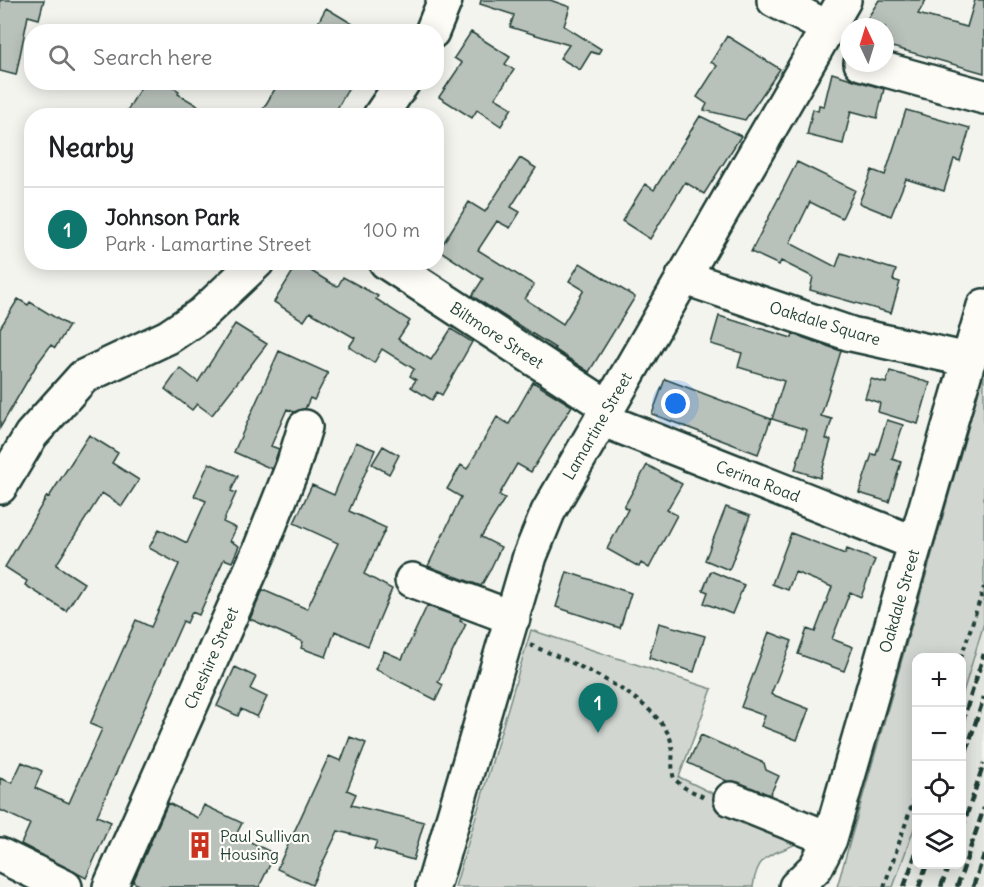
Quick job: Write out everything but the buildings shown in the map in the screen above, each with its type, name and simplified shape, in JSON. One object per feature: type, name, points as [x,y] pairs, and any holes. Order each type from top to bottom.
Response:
[{"type":"street","points":[[435,24],[445,0]]},
{"type":"street","points":[[774,0],[840,53]]},
{"type":"street","name":"Lamartine Street","points":[[434,887],[518,630],[541,526],[604,413],[844,0]]},
{"type":"street","points":[[894,72],[984,97]]},
{"type":"street","points":[[385,108],[398,90]]},
{"type":"street","points":[[0,487],[31,435],[82,377],[168,337],[202,314],[249,270]]},
{"type":"street","name":"Biltmore Street","points":[[398,270],[604,413]]},
{"type":"street","name":"Oakdale Square","points":[[683,277],[851,334],[969,360]]},
{"type":"street","name":"Oakdale Street","points":[[796,887],[816,867],[830,839],[984,306]]},
{"type":"street","name":"Cerina Road","points":[[604,413],[915,543]]},
{"type":"street","name":"Cheshire Street","points":[[111,887],[259,552],[293,466],[305,426]]},
{"type":"street","points":[[412,580],[518,630]]},
{"type":"street","points":[[723,801],[830,839]]},
{"type":"street","points":[[0,855],[65,887]]},
{"type":"path","points":[[962,653],[984,587]]},
{"type":"path","points":[[518,630],[606,679],[646,708],[662,724],[670,739],[674,779],[685,788],[723,801]]},
{"type":"path","points":[[884,887],[912,806]]},
{"type":"shaded area","points":[[984,372],[984,623],[966,683],[966,653],[912,653],[912,834],[893,887],[837,887]]},
{"type":"shaded area","points":[[984,623],[984,887],[893,887],[912,834],[912,869],[966,869],[966,683]]},
{"type":"shaded area","points":[[531,630],[712,689],[679,777],[804,838],[766,858],[760,864],[753,887],[455,887]]},
{"type":"railway","points":[[966,710],[984,654]]},
{"type":"railway","points":[[963,761],[984,697]]},
{"type":"railway","points":[[966,817],[984,763]]},
{"type":"railway","points":[[957,887],[984,808]]},
{"type":"railway","points":[[973,887],[984,855]]},
{"type":"railway","points":[[904,887],[912,864]]},
{"type":"railway","points":[[919,887],[925,869]]},
{"type":"railway","points":[[941,887],[947,869]]},
{"type":"place","name":"Johnson Park","points":[[598,733]]},
{"type":"place","name":"Paul Sullivan Housing","points":[[200,845]]}]
